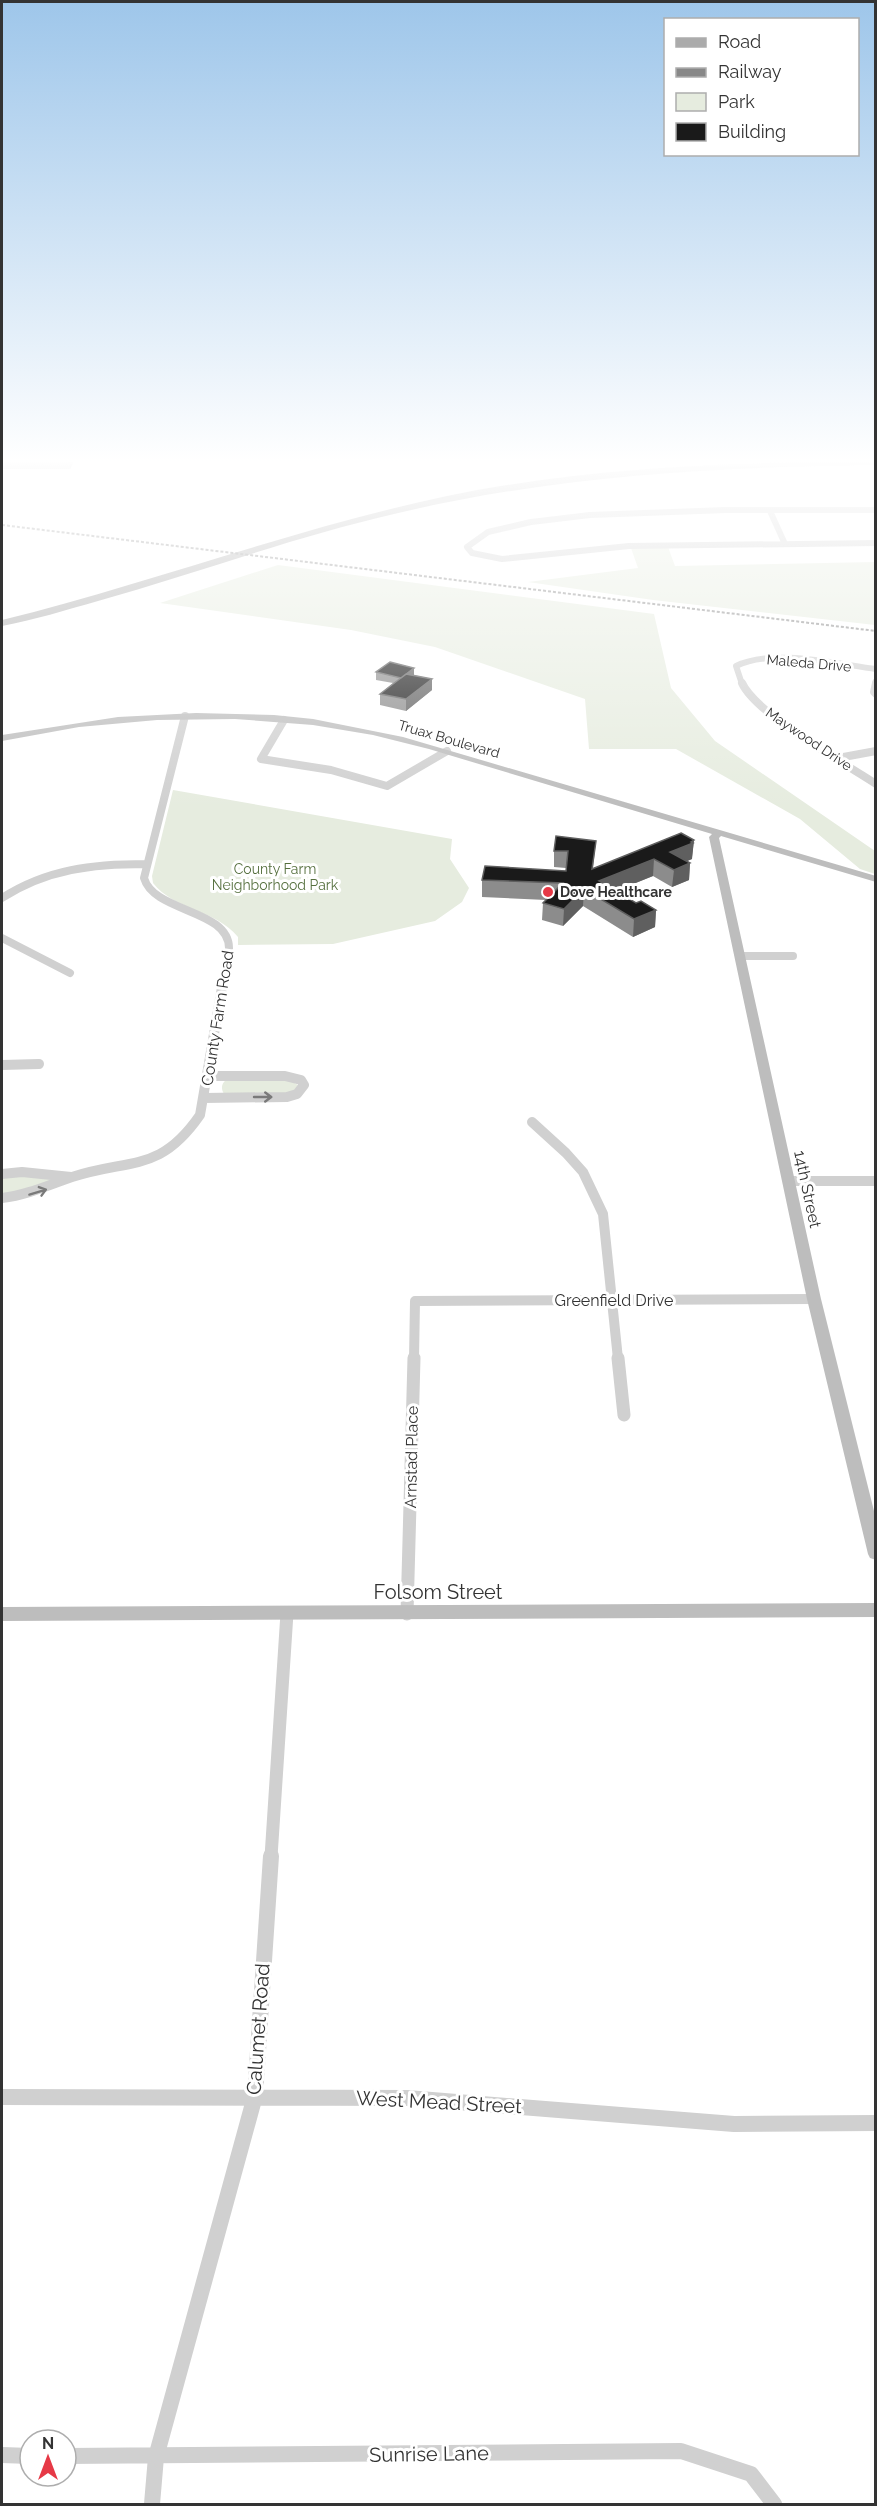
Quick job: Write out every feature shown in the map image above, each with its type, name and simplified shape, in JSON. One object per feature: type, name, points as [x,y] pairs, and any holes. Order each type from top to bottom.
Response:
[{"type":"main road","points":[[2,613],[133,576]]},
{"type":"main road","points":[[2,624],[172,576]]},
{"type":"street","name":"Maleda Drive","points":[[743,661],[772,658],[876,669]]},
{"type":"street","name":"Maywood Drive","points":[[743,661],[736,666],[737,675],[755,702],[775,718],[876,784]]},
{"type":"street","points":[[876,681],[874,692],[876,694]]},
{"type":"street","name":"Truax Boulevard","points":[[2,738],[96,722],[185,716],[284,720],[374,732],[876,879]]},
{"type":"street","name":"County Farm Road","points":[[2,1198],[26,1195],[71,1178],[144,1162],[174,1146],[192,1129],[200,1115],[230,948],[228,938],[213,922],[165,901],[144,884],[147,864],[185,716]]},
{"type":"street","points":[[284,720],[261,759],[331,770],[387,786],[447,752]]},
{"type":"street","points":[[838,758],[876,751]]},
{"type":"street","name":"14th Street","points":[[719,833],[714,837],[739,956],[814,1299],[876,1554]]},
{"type":"street","points":[[2,898],[34,880],[75,866],[100,863],[147,864]]},
{"type":"street","points":[[2,938],[70,973]]},
{"type":"street","points":[[739,956],[793,956]]},
{"type":"street","points":[[2,1065],[39,1064]]},
{"type":"street","points":[[204,1098],[287,1097],[297,1094],[304,1085],[301,1080],[294,1077],[208,1076]]},
{"type":"street","points":[[532,1122],[577,1161],[593,1187],[603,1214],[624,1415]]},
{"type":"street","name":"County Farm Road","points":[[2,1174],[46,1173],[71,1178]]},
{"type":"street","points":[[789,1181],[876,1181]]},
{"type":"street","name":"Greenfield Drive","points":[[414,1301],[814,1299]]},
{"type":"street","name":"Arnstad Place","points":[[407,1614],[414,1301]]},
{"type":"street","name":"Folsom Street","points":[[2,1614],[407,1614],[876,1610]]},
{"type":"street","name":"Calumet Road","points":[[152,2505],[156,2457],[255,2096],[287,1613]]},
{"type":"street","name":"West Mead Street","points":[[2,2097],[407,2098],[734,2124],[876,2123]]},
{"type":"street","name":"Sunrise Lane","points":[[78,2456],[681,2451],[751,2474],[774,2505]]},
{"type":"street","points":[[2,2455],[18,2456]]},
{"type":"green space","points":[[244,576],[362,576],[654,614],[671,688],[715,741],[875,851],[875,874],[860,869],[800,819],[676,749],[589,749],[585,699],[435,647],[351,630],[160,603]]},
{"type":"green space","points":[[576,576],[875,576],[875,625],[653,600],[528,582]]},
{"type":"green space","name":"County Farm Neighborhood Park","points":[[173,790],[452,839],[450,859],[469,888],[462,902],[435,921],[333,944],[238,945],[238,937],[229,928],[172,899],[153,883],[152,876]]},
{"type":"green space","points":[[287,1079],[298,1085],[296,1090],[287,1094],[224,1094],[222,1088],[226,1080]]},
{"type":"green space","points":[[25,1176],[56,1180],[2,1195],[2,1177]]},
{"type":"building","points":[[390,662],[414,668],[401,678],[376,672]]},
{"type":"building","points":[[406,674],[432,679],[406,699],[380,694]]},
{"type":"building","points":[[681,833],[694,840],[691,842],[693,843],[670,852],[690,863],[674,870],[654,859],[599,881],[636,903],[641,901],[656,910],[634,919],[584,889],[564,909],[543,903],[563,883],[482,880],[485,866],[566,871],[568,851],[554,851],[556,836],[596,841],[592,869]]},
{"type":"railway","points":[[422,576],[876,631]]},
{"type":"place","name":"Dove Healthcare","points":[[548,892]]}]
